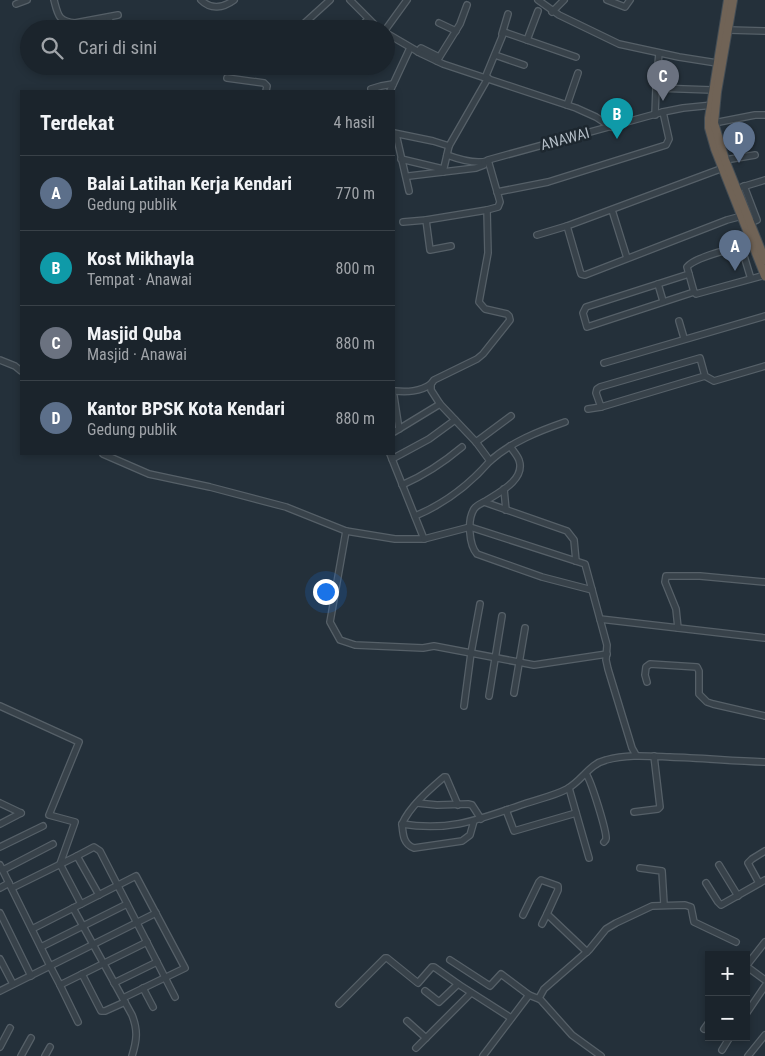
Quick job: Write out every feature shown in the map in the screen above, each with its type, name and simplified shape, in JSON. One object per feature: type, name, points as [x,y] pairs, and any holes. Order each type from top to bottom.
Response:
[{"type":"highway","points":[[728,0],[713,105],[709,118],[711,137],[765,276]]},
{"type":"highway","points":[[733,0],[729,30],[712,90],[714,123],[725,160],[741,187],[750,223],[765,260]]},
{"type":"street","points":[[16,4],[28,0]]},
{"type":"street","points":[[54,0],[57,12],[63,20]]},
{"type":"street","points":[[201,0],[210,6],[218,7],[234,0]]},
{"type":"street","points":[[308,20],[330,0]]},
{"type":"street","points":[[393,20],[408,0]]},
{"type":"street","points":[[538,0],[552,12],[614,42],[659,53],[718,73]]},
{"type":"street","points":[[552,12],[564,0]]},
{"type":"street","points":[[607,0],[625,7],[630,0]]},
{"type":"street","points":[[354,1],[368,19]]},
{"type":"street","points":[[438,59],[456,31],[463,17],[466,5]]},
{"type":"street","points":[[528,40],[538,11]]},
{"type":"street","points":[[401,159],[443,171],[449,146],[487,78],[508,14]]},
{"type":"street","points":[[92,20],[118,15]]},
{"type":"street","points":[[439,24],[456,31]]},
{"type":"street","points":[[729,30],[765,31]]},
{"type":"street","points":[[502,34],[506,32],[576,57]]},
{"type":"street","points":[[395,39],[418,52],[487,78],[586,111],[611,127]]},
{"type":"street","points":[[390,90],[410,48]]},
{"type":"street","points":[[655,115],[659,53]]},
{"type":"street","points":[[496,55],[524,65]]},
{"type":"street","points":[[567,105],[578,73]]},
{"type":"street","points":[[227,78],[264,83],[267,86],[266,90]]},
{"type":"street","points":[[371,89],[393,84]]},
{"type":"street","points":[[656,88],[712,90]]},
{"type":"street","name":"ANAWAI","points":[[409,176],[476,168],[484,165],[486,161],[663,112],[713,105]]},
{"type":"street","points":[[497,192],[548,182],[666,145],[670,139],[663,112]]},
{"type":"street","points":[[714,123],[755,115],[765,116]]},
{"type":"street","points":[[410,191],[395,134],[449,146]]},
{"type":"street","points":[[403,222],[487,210],[498,207],[500,204],[486,161],[458,159],[447,155]]},
{"type":"street","points":[[725,160],[755,155]]},
{"type":"street","points":[[537,234],[567,226],[723,168]]},
{"type":"street","points":[[741,187],[765,180]]},
{"type":"street","points":[[395,391],[408,392],[427,387],[434,380],[477,359],[510,320],[507,314],[485,309],[479,302],[488,253],[487,210]]},
{"type":"street","points":[[612,210],[627,258]]},
{"type":"street","points":[[567,226],[582,274],[586,274],[742,216]]},
{"type":"street","points":[[426,220],[430,250],[451,246]]},
{"type":"street","points":[[694,292],[687,267],[690,263],[742,246],[751,279]]},
{"type":"street","points":[[689,274],[586,307],[583,313],[588,327],[694,292],[698,294],[765,276]]},
{"type":"street","points":[[658,284],[663,301]]},
{"type":"street","points":[[604,363],[684,338],[765,316]]},
{"type":"street","points":[[679,321],[684,338]]},
{"type":"street","points":[[601,407],[596,393],[597,389],[700,358],[705,376],[714,381],[765,366]]},
{"type":"street","points":[[0,360],[20,370]]},
{"type":"street","points":[[588,409],[601,407],[705,376]]},
{"type":"street","points":[[431,384],[432,392],[440,404],[476,442],[490,461]]},
{"type":"street","points":[[395,414],[396,431],[440,404]]},
{"type":"street","points":[[476,442],[511,416]]},
{"type":"street","points":[[395,454],[429,438],[455,420]]},
{"type":"street","points":[[415,516],[432,509],[450,497],[481,472],[490,461],[510,446],[565,422]]},
{"type":"street","points":[[510,446],[519,461],[516,479],[504,489],[476,506],[473,511],[470,527],[471,545],[477,554],[542,577],[592,590]]},
{"type":"street","points":[[402,485],[426,475],[462,447]]},
{"type":"street","points":[[105,455],[149,474],[271,502],[346,531],[395,539],[424,539],[470,527],[585,564],[607,645],[608,669],[632,748],[636,755]]},
{"type":"street","points":[[391,456],[424,539]]},
{"type":"street","points":[[504,489],[506,510]]},
{"type":"street","points":[[484,502],[570,533],[574,540],[576,561]]},
{"type":"street","points":[[346,531],[330,622],[340,640],[355,645],[423,648],[434,646],[537,665],[607,654]]},
{"type":"street","points":[[678,628],[676,609],[665,582],[666,576],[700,576],[765,582]]},
{"type":"street","points":[[464,706],[480,604]]},
{"type":"street","points":[[489,696],[502,616]]},
{"type":"street","points":[[600,619],[765,638]]},
{"type":"street","points":[[514,693],[525,628]]},
{"type":"street","points":[[647,682],[645,671],[646,667],[650,664],[697,667],[699,671],[700,694],[707,702],[765,716]]},
{"type":"street","points":[[0,706],[79,742],[49,815],[75,822],[60,864],[81,904]]},
{"type":"street","points":[[402,824],[440,826],[481,819],[569,788],[599,762],[636,755],[765,762]]},
{"type":"street","points":[[634,812],[658,809],[660,807],[654,756]]},
{"type":"street","points":[[586,774],[592,786],[604,828],[606,837],[604,842]]},
{"type":"street","points":[[458,805],[446,777],[408,813],[402,824],[404,840],[410,847],[414,848],[462,841],[470,835],[474,821]]},
{"type":"street","points":[[569,788],[589,858]]},
{"type":"street","points":[[0,803],[21,814],[0,824]]},
{"type":"street","points":[[417,803],[470,804],[481,819]]},
{"type":"street","points":[[506,810],[514,831],[576,812]]},
{"type":"street","points":[[0,847],[43,826]]},
{"type":"street","points":[[53,844],[1,868],[78,1022]]},
{"type":"street","points":[[0,888],[11,886],[96,847],[118,885],[175,997]]},
{"type":"street","points":[[706,883],[720,904],[738,896],[762,881],[748,864],[752,859],[765,851]]},
{"type":"street","points":[[76,856],[99,895]]},
{"type":"street","points":[[719,864],[738,896]]},
{"type":"street","points":[[640,868],[662,871],[664,904]]},
{"type":"street","points":[[32,929],[136,876],[185,968],[143,988],[105,1011],[100,1011],[82,974]]},
{"type":"street","points":[[523,915],[541,880],[558,886],[558,890],[542,924]]},
{"type":"street","points":[[41,947],[127,904]]},
{"type":"street","points":[[539,999],[544,989],[587,952],[609,926],[645,908],[664,904],[689,906],[694,922],[736,942]]},
{"type":"street","points":[[73,908],[132,1015],[137,1031],[132,1056]]},
{"type":"street","points":[[0,913],[31,976]]},
{"type":"street","points":[[0,991],[156,913]]},
{"type":"street","points":[[547,914],[587,952]]},
{"type":"street","points":[[60,985],[147,942]]},
{"type":"street","points":[[750,961],[765,942]]},
{"type":"street","points":[[339,1004],[387,958],[418,983],[434,967],[511,1018]]},
{"type":"street","points":[[0,959],[13,984]]},
{"type":"street","points":[[450,960],[490,986],[501,974],[529,995],[539,999],[572,1035],[601,1056]]},
{"type":"street","points":[[114,983],[157,962]]},
{"type":"street","points":[[750,969],[765,980]]},
{"type":"street","points":[[425,991],[439,1002],[458,984]]},
{"type":"street","points":[[750,1008],[765,986]]},
{"type":"street","points":[[143,988],[153,1007]]},
{"type":"street","points":[[416,1048],[471,993]]},
{"type":"street","points":[[483,1056],[529,995]]},
{"type":"street","points":[[407,1021],[426,1038]]},
{"type":"street","points":[[0,1047],[10,1028]]},
{"type":"street","points":[[748,1056],[765,1035]]},
{"type":"street","points":[[21,1056],[31,1038]]},
{"type":"street","points":[[722,1050],[728,1041]]},
{"type":"street","points":[[45,1056],[50,1047]]},
{"type":"place","name":"Masjid Quba","points":[[663,101]]},
{"type":"place","name":"Kost Mikhayla","points":[[617,139]]},
{"type":"place","name":"Kantor BPSK Kota Kendari","points":[[739,163]]},
{"type":"place","name":"Balai Latihan Kerja Kendari","points":[[735,271]]}]
